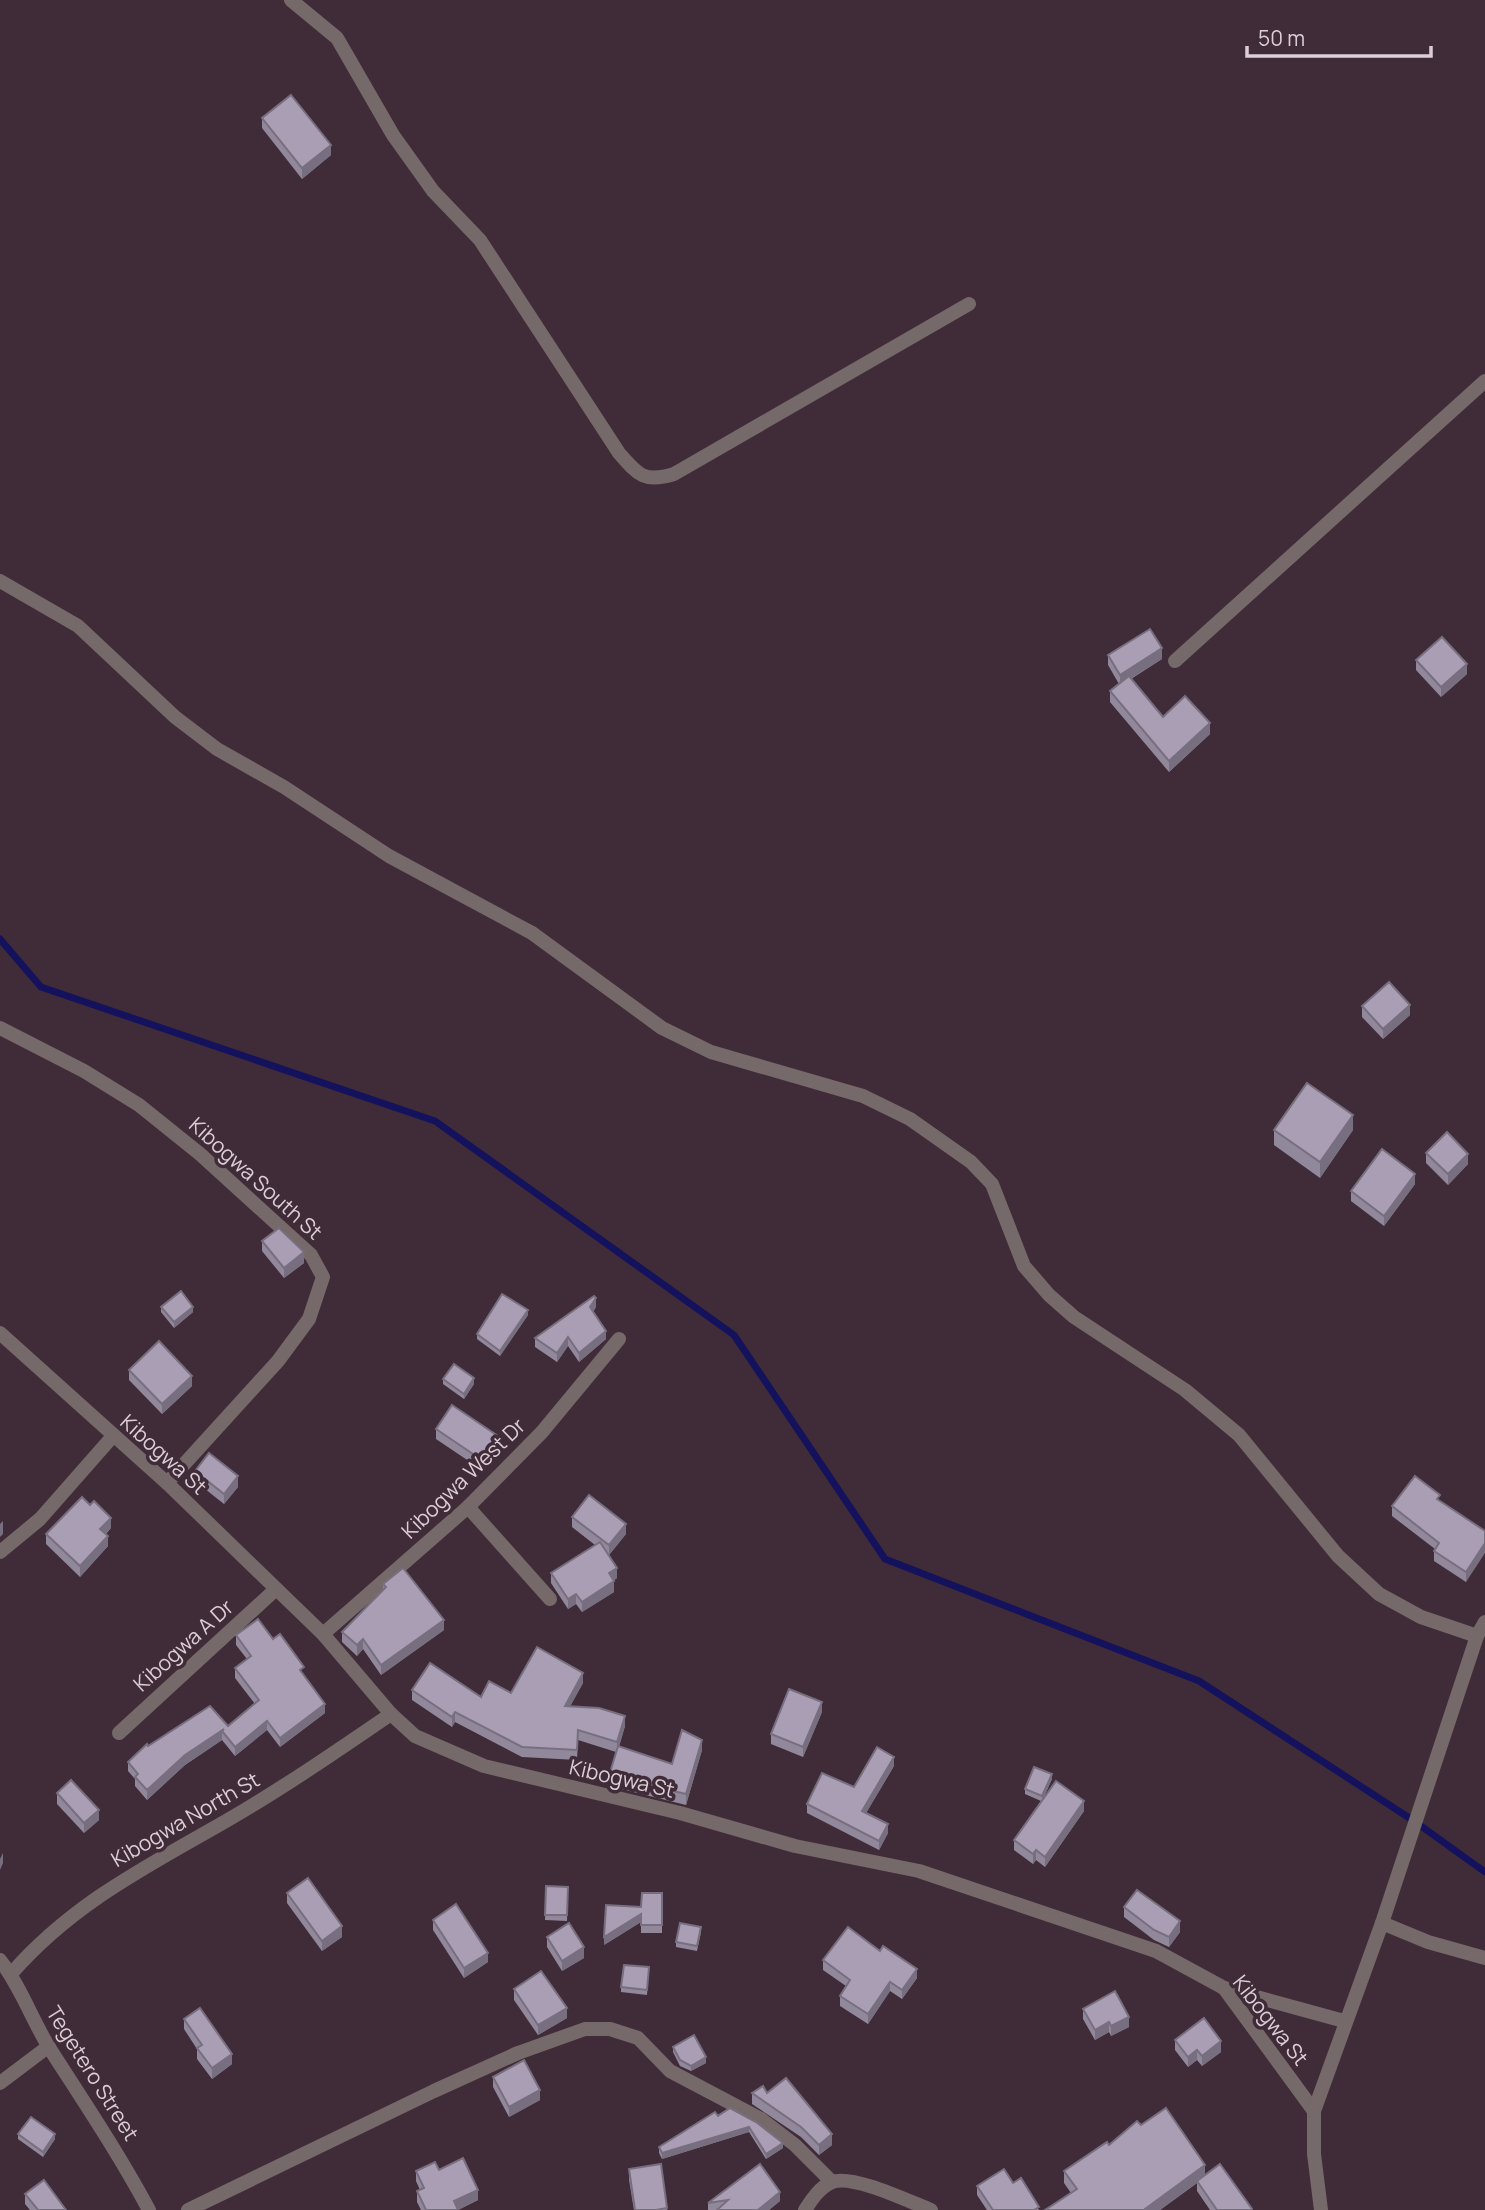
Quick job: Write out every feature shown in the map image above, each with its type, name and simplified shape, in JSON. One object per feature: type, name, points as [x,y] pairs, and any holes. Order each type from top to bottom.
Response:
[{"type":"street","points":[[291,0],[337,38],[393,135],[433,191],[480,240],[619,453],[637,474],[655,480],[674,474],[969,304]]},
{"type":"street","points":[[1175,662],[1485,381]]},
{"type":"street","points":[[0,581],[78,626],[165,708],[218,749],[284,787],[389,856],[532,933],[662,1028],[711,1052],[863,1096],[910,1119],[971,1162],[992,1184],[1024,1266],[1049,1295],[1074,1317],[1185,1390],[1239,1435],[1338,1556],[1379,1594],[1421,1617],[1477,1636]]},
{"type":"street","name":"Kibogwa South St","points":[[0,1028],[84,1071],[139,1105],[200,1154],[311,1255],[323,1278],[309,1319],[278,1361],[167,1483]]},
{"type":"street","name":"Kibogwa St","points":[[0,1333],[167,1483],[323,1634],[391,1714],[415,1736],[484,1766],[680,1813],[795,1846],[919,1871],[1156,1951],[1224,1988],[1314,2111]]},
{"type":"street","name":"Kibogwa West Dr","points":[[323,1634],[468,1507],[542,1432],[619,1339]]},
{"type":"street","points":[[0,1552],[40,1519],[113,1436]]},
{"type":"street","points":[[468,1507],[550,1599]]},
{"type":"street","name":"Kibogwa A Dr","points":[[119,1732],[276,1589]]},
{"type":"street","points":[[1321,2210],[1314,2154],[1314,2111],[1344,2021],[1382,1923],[1477,1636],[1485,1622]]},
{"type":"street","name":"Kibogwa North St","points":[[11,1974],[37,1944],[73,1913],[141,1867],[226,1821],[306,1772],[391,1714]]},
{"type":"street","points":[[1382,1923],[1429,1942],[1485,1958]]},
{"type":"street","name":"Tegetero Street","points":[[0,1959],[11,1974],[49,2046],[112,2141],[149,2210]]},
{"type":"street","points":[[1224,1988],[1344,2021]]},
{"type":"street","points":[[188,2210],[434,2091],[518,2053],[585,2029],[610,2029],[638,2038],[670,2071],[761,2119],[794,2145],[832,2182]]},
{"type":"street","points":[[0,2083],[49,2046]]},
{"type":"street","points":[[806,2210],[813,2198],[832,2182],[848,2180],[932,2210]]},
{"type":"building","points":[[291,95],[331,145],[302,168],[262,118]]},
{"type":"building","points":[[1150,629],[1162,648],[1120,675],[1108,655]]},
{"type":"building","points":[[1442,637],[1467,664],[1441,687],[1416,660]]},
{"type":"building","points":[[1129,676],[1163,717],[1185,696],[1210,723],[1169,761],[1110,691]]},
{"type":"building","points":[[1389,982],[1410,1005],[1383,1029],[1362,1006]]},
{"type":"building","points":[[1307,1083],[1353,1115],[1320,1162],[1274,1130]]},
{"type":"building","points":[[1447,1132],[1468,1154],[1448,1174],[1426,1153]]},
{"type":"building","points":[[1382,1149],[1415,1174],[1384,1216],[1351,1191]]},
{"type":"building","points":[[279,1228],[304,1252],[284,1268],[262,1241]]},
{"type":"building","points":[[181,1291],[193,1307],[174,1322],[161,1307]]},
{"type":"building","points":[[502,1294],[528,1310],[500,1351],[477,1334]]},
{"type":"building","points":[[594,1296],[596,1298],[590,1307],[606,1331],[579,1353],[568,1337],[557,1353],[535,1338]]},
{"type":"building","points":[[159,1341],[192,1376],[162,1404],[129,1370]]},
{"type":"building","points":[[454,1364],[474,1378],[464,1394],[443,1379]]},
{"type":"building","points":[[452,1405],[498,1436],[482,1460],[436,1429]]},
{"type":"building","points":[[209,1453],[238,1476],[224,1494],[195,1471]]},
{"type":"building","points":[[1415,1476],[1440,1495],[1437,1499],[1485,1531],[1485,1543],[1466,1572],[1434,1551],[1439,1543],[1392,1506]]},
{"type":"building","points":[[589,1495],[626,1524],[609,1545],[572,1517]]},
{"type":"building","points":[[82,1497],[90,1505],[94,1501],[111,1518],[100,1529],[108,1536],[80,1566],[46,1534]]},
{"type":"building","points":[[600,1542],[617,1568],[609,1573],[614,1581],[582,1602],[576,1594],[568,1599],[551,1573]]},
{"type":"building","points":[[403,1568],[444,1620],[381,1665],[363,1639],[357,1645],[342,1632],[386,1587],[383,1584]]},
{"type":"building","points":[[258,1619],[273,1639],[280,1634],[304,1667],[300,1670],[325,1704],[280,1738],[267,1721],[235,1747],[222,1731],[224,1729],[185,1755],[147,1790],[135,1777],[138,1774],[128,1762],[147,1744],[148,1746],[210,1706],[228,1726],[259,1700],[235,1668],[251,1656],[236,1635]]},
{"type":"building","points":[[537,1647],[583,1673],[565,1706],[599,1708],[625,1716],[617,1742],[578,1730],[577,1750],[522,1747],[455,1712],[452,1717],[412,1690],[430,1663],[481,1697],[489,1681],[511,1693]]},
{"type":"building","points":[[789,1689],[822,1702],[803,1747],[771,1734]]},
{"type":"building","points":[[682,1730],[702,1740],[686,1794],[609,1776],[618,1746],[672,1764]]},
{"type":"building","points":[[877,1747],[894,1757],[862,1811],[888,1824],[879,1841],[807,1804],[822,1773],[854,1787]]},
{"type":"building","points":[[1034,1767],[1052,1774],[1042,1796],[1025,1789]]},
{"type":"building","points":[[71,1780],[99,1810],[84,1823],[57,1793]]},
{"type":"building","points":[[1056,1781],[1084,1801],[1045,1857],[1036,1850],[1033,1854],[1014,1840]]},
{"type":"building","points":[[308,1878],[342,1926],[322,1941],[287,1893]]},
{"type":"building","points":[[546,1886],[568,1887],[567,1915],[545,1915]]},
{"type":"building","points":[[1137,1890],[1180,1921],[1169,1937],[1154,1930],[1124,1907]]},
{"type":"building","points":[[642,1893],[662,1893],[662,1925],[641,1925],[641,1914],[604,1937],[606,1905],[641,1907]]},
{"type":"building","points":[[456,1904],[488,1953],[464,1968],[433,1920]]},
{"type":"building","points":[[569,1923],[584,1947],[562,1961],[547,1937]]},
{"type":"building","points":[[680,1923],[701,1927],[697,1946],[676,1942]]},
{"type":"building","points":[[848,1927],[880,1951],[883,1946],[917,1969],[902,1990],[890,1982],[868,2014],[840,1996],[850,1980],[823,1960]]},
{"type":"building","points":[[624,1965],[649,1967],[647,1990],[621,1987]]},
{"type":"building","points":[[541,1971],[567,2008],[538,2025],[514,1989]]},
{"type":"building","points":[[1115,1991],[1129,2017],[1111,2026],[1109,2022],[1095,2030],[1083,2009]]},
{"type":"building","points":[[200,2008],[232,2054],[212,2068],[197,2048],[202,2045],[184,2019]]},
{"type":"building","points":[[1204,2018],[1221,2041],[1202,2056],[1197,2050],[1188,2057],[1175,2040]]},
{"type":"building","points":[[694,2035],[706,2057],[691,2066],[680,2060],[673,2047]]},
{"type":"building","points":[[524,2060],[540,2090],[509,2107],[493,2077]]},
{"type":"building","points":[[786,2078],[832,2134],[819,2145],[801,2127],[752,2093],[763,2086],[767,2093]]},
{"type":"building","points":[[730,2108],[756,2122],[783,2143],[766,2154],[749,2127],[662,2153],[659,2147],[715,2112],[718,2116]]},
{"type":"building","points":[[1166,2108],[1205,2165],[1145,2210],[1045,2210],[1077,2189],[1064,2171],[1107,2142],[1109,2145],[1137,2121],[1141,2125]]},
{"type":"building","points":[[31,2117],[55,2134],[43,2152],[18,2134]]},
{"type":"building","points":[[463,2158],[478,2190],[454,2201],[458,2210],[426,2210],[417,2191],[424,2188],[416,2171],[435,2162],[439,2170]]},
{"type":"building","points":[[661,2164],[667,2208],[635,2210],[629,2169]]},
{"type":"building","points":[[760,2164],[780,2192],[758,2210],[717,2210],[728,2200],[708,2203]]},
{"type":"building","points":[[1220,2164],[1251,2210],[1217,2210],[1197,2181]]},
{"type":"building","points":[[1004,2169],[1013,2183],[1021,2178],[1039,2207],[1034,2210],[993,2210],[977,2186]]},
{"type":"building","points":[[44,2180],[66,2210],[38,2210],[25,2194]]},
{"type":"waterway","points":[[0,939],[41,987],[435,1121],[734,1335],[885,1559],[1199,1681],[1414,1821],[1485,1872]]}]
